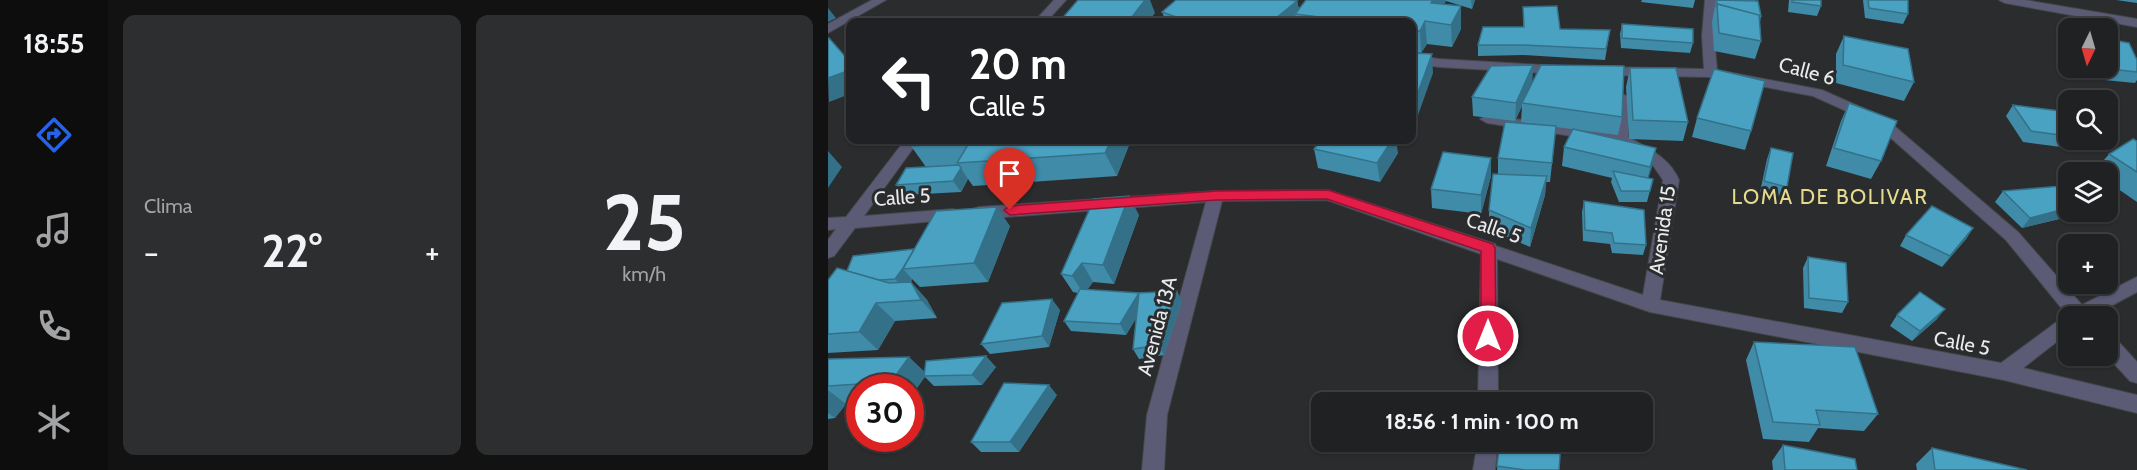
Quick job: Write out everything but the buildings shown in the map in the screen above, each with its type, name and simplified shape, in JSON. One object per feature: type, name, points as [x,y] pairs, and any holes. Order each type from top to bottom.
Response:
[{"type":"street","points":[[848,18],[880,0]]},
{"type":"street","points":[[1044,18],[1060,0]]},
{"type":"street","points":[[1711,0],[1708,36],[1711,73]]},
{"type":"street","points":[[2005,0],[2137,23]]},
{"type":"street","points":[[828,29],[846,19]]},
{"type":"street","points":[[1416,60],[1439,63],[1570,70]]},
{"type":"street","name":"Calle 6","points":[[1591,71],[1711,73],[1817,93],[1880,121],[2012,236],[2067,306]]},
{"type":"street","points":[[1487,119],[1621,139],[1621,72]]},
{"type":"street","name":"Avenida 15","points":[[1621,139],[1662,163],[1668,169],[1671,180],[1650,305]]},
{"type":"street","points":[[828,252],[909,144]]},
{"type":"street","name":"Calle 5","points":[[828,224],[1216,196],[1328,195],[1650,305],[2004,372],[2137,404]]},
{"type":"street","name":"Avenida 13A","points":[[1153,470],[1157,415],[1216,196]]},
{"type":"street","points":[[1488,248],[1488,392]]},
{"type":"street","points":[[2098,306],[2137,284]]},
{"type":"street","points":[[2004,372],[2058,332]]},
{"type":"street","points":[[2118,355],[2137,375]]},
{"type":"street","points":[[1484,470],[1486,452]]},
{"type":"district","name":"LOMA DE BOLIVAR","points":[[1830,197]]},
{"type":"route","points":[[1010,210],[1216,196],[1328,195],[1488,248],[1488,336]]}]
